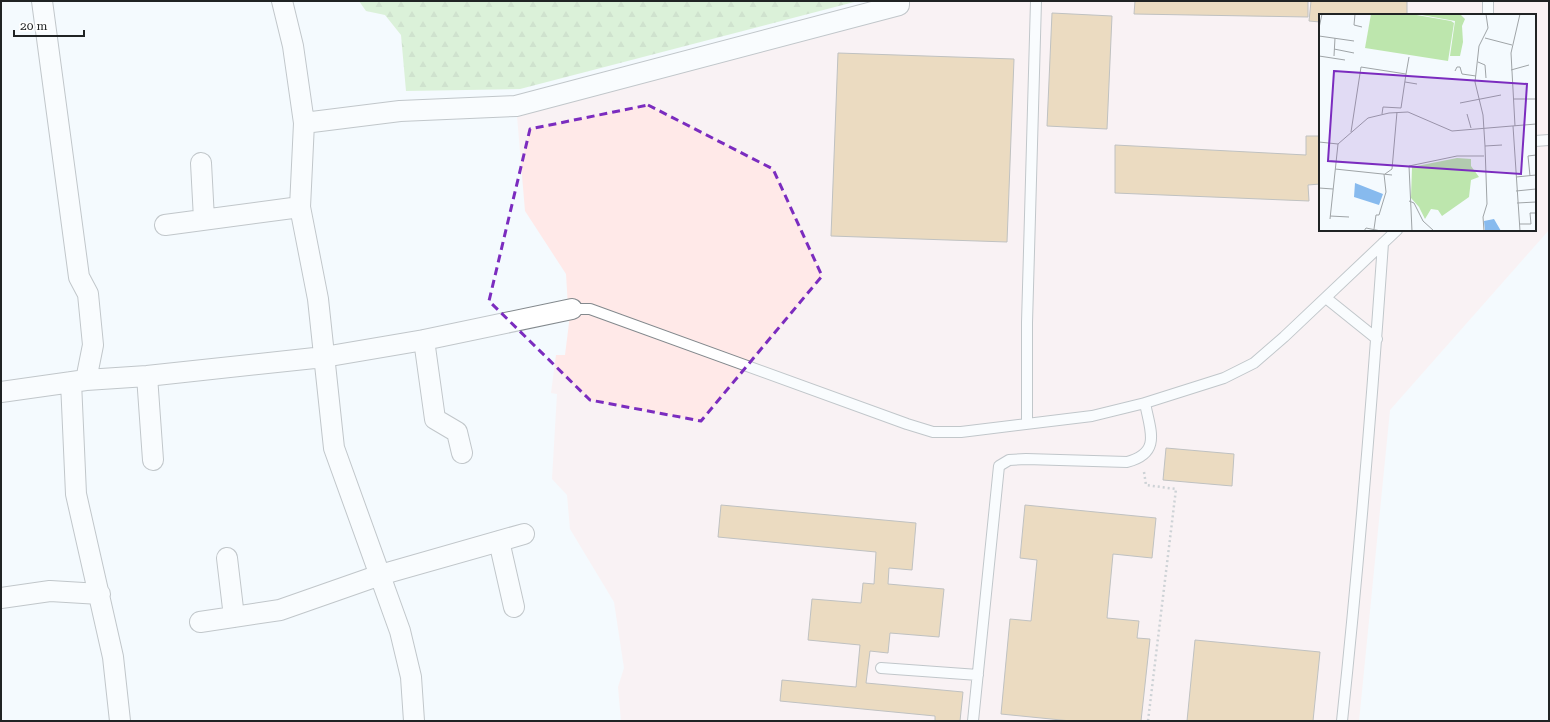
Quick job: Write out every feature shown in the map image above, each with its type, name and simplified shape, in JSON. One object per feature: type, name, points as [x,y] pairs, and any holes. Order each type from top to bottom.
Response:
[{"type":"street","points":[[42,1],[79,277],[88,294],[93,345],[78,381],[76,494],[100,594],[113,657],[120,721]]},
{"type":"street","points":[[282,1],[293,46],[304,123],[300,207],[318,299],[334,448],[400,631],[411,678],[414,721]]},
{"type":"street","points":[[304,123],[400,110],[516,106],[899,5],[899,1]]},
{"type":"street","points":[[201,163],[204,218]]},
{"type":"street","points":[[165,225],[204,218],[300,207]]},
{"type":"street","points":[[1,392],[78,381],[147,376],[324,357],[424,340],[572,309]]},
{"type":"street","points":[[424,340],[435,419],[456,432],[462,453]]},
{"type":"street","points":[[147,376],[153,460]]},
{"type":"street","points":[[200,622],[280,610],[380,574],[524,534]]},
{"type":"street","points":[[499,541],[514,607]]},
{"type":"street","points":[[227,558],[234,617]]},
{"type":"street","points":[[1,598],[50,591],[100,594]]},
{"type":"lane","points":[[1027,424],[1027,323],[1036,1]]},
{"type":"lane","points":[[1488,1],[1488,14]]},
{"type":"lane","points":[[1536,141],[1549,140]]},
{"type":"lane","points":[[572,309],[590,309],[907,424],[933,432],[961,432],[1092,416],[1145,403],[1224,378],[1254,363],[1326,298],[1396,231]]},
{"type":"lane","points":[[1342,721],[1355,594],[1377,340],[1383,243]]},
{"type":"lane","points":[[1326,298],[1377,340]]},
{"type":"lane","points":[[973,721],[999,466],[1009,460],[1026,459],[1127,462],[1138,459],[1147,452],[1151,443],[1145,403]]},
{"type":"lane","points":[[881,668],[978,676]]},
{"type":"path","points":[[1142,456],[1146,485],[1176,489],[1148,721]]},
{"type":"highlighted area","points":[[648,105],[773,169],[822,276],[701,421],[590,400],[489,301],[530,129]]},
{"type":"shaded area","points":[[906,1],[1549,1],[1549,230],[1390,410],[1359,721],[621,721],[618,687],[624,668],[614,602],[570,529],[567,495],[552,479],[557,394],[551,393],[556,355],[565,355],[569,323],[566,274],[525,211],[517,116],[907,11]]},
{"type":"green space","points":[[359,1],[858,1],[520,89],[406,91],[401,35],[385,15],[366,11]]},
{"type":"building","points":[[1135,1],[1308,1],[1308,17],[1134,14]]},
{"type":"building","points":[[1311,1],[1407,1],[1407,14],[1319,14],[1319,22],[1309,21]]},
{"type":"building","points":[[1052,13],[1112,16],[1107,129],[1047,126]]},
{"type":"building","points":[[838,53],[1014,59],[1007,242],[831,236]]},
{"type":"building","points":[[1306,136],[1319,136],[1319,184],[1308,185],[1309,201],[1115,193],[1115,145],[1306,155]]},
{"type":"building","points":[[1166,448],[1234,454],[1232,486],[1163,480]]},
{"type":"building","points":[[721,505],[916,523],[912,570],[889,568],[888,584],[944,589],[939,637],[890,633],[888,653],[870,651],[866,683],[963,692],[960,721],[935,721],[935,716],[780,701],[782,680],[856,687],[860,645],[808,640],[812,599],[861,603],[863,583],[874,584],[876,552],[718,537]]},
{"type":"building","points":[[1025,505],[1156,518],[1152,558],[1113,554],[1107,618],[1139,621],[1137,638],[1150,639],[1141,721],[1071,721],[1001,714],[1010,619],[1031,621],[1037,560],[1020,558]]},
{"type":"building","points":[[1195,640],[1320,652],[1313,721],[1187,721]]}]
